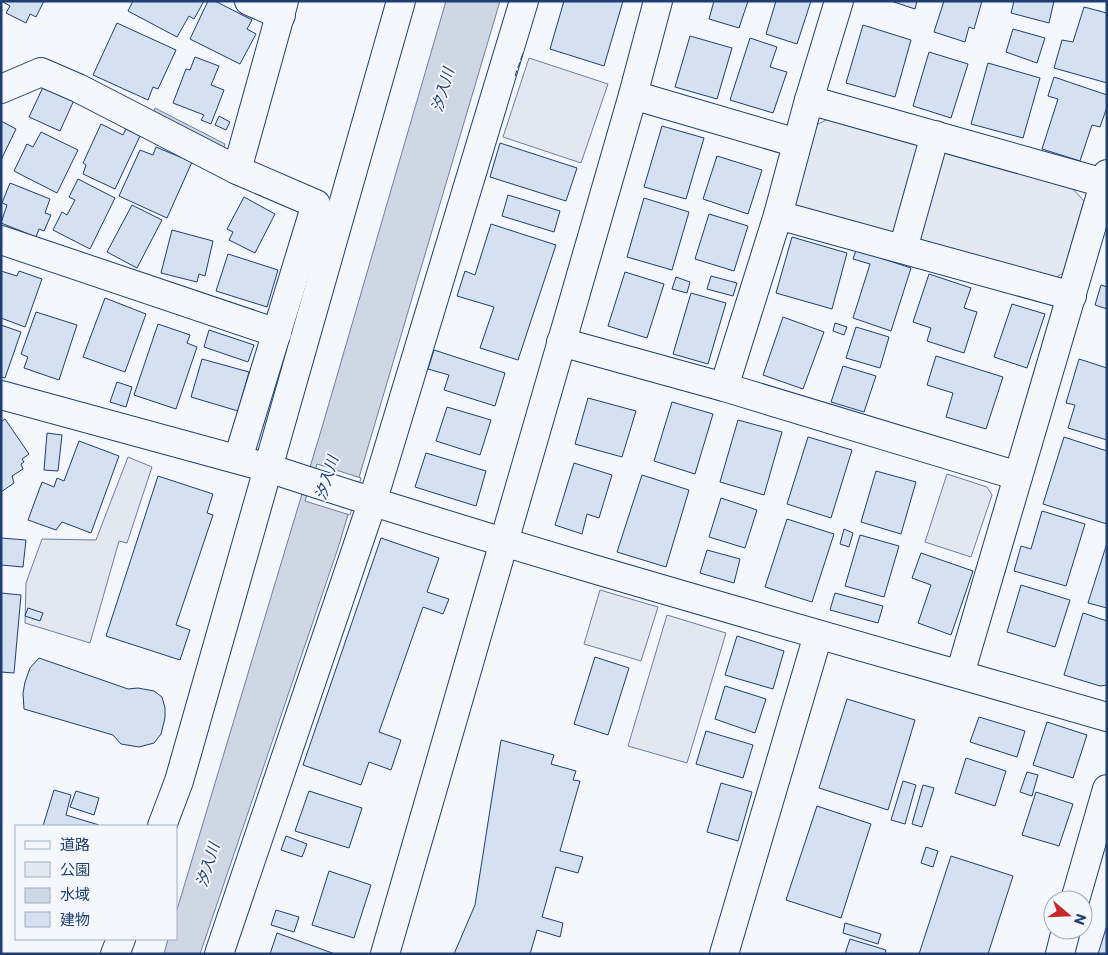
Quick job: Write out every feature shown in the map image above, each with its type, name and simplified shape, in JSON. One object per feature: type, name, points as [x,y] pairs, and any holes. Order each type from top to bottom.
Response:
[{"type":"street","points":[[237,170],[282,8],[249,1]]},
{"type":"street","points":[[162,825],[179,781],[401,1]]},
{"type":"street","points":[[219,954],[372,503],[524,1]]},
{"type":"street","points":[[385,954],[633,95],[658,1]]},
{"type":"street","points":[[724,387],[778,215],[809,100],[839,1]]},
{"type":"street","points":[[1,89],[41,72],[78,88],[237,170],[316,204],[238,460]]},
{"type":"street","points":[[633,95],[797,143]]},
{"type":"street","points":[[809,100],[1105,179],[960,674]]},
{"type":"street","points":[[903,249],[935,135]]},
{"type":"street","points":[[778,215],[1072,296]]},
{"type":"street","points":[[1,240],[278,333]]},
{"type":"street","points":[[561,342],[724,387],[1018,476]]},
{"type":"street","points":[[1,395],[268,468],[372,503],[503,543],[1107,717]]},
{"type":"street","points":[[724,954],[818,635]]},
{"type":"street","points":[[1078,890],[1107,789]]},
{"type":"street","points":[[115,954],[121,940]]},
{"type":"street","points":[[1060,954],[1064,940]]},
{"type":"green space","points":[[832,117],[1071,187],[1084,201],[1063,273],[1049,282],[798,211],[791,202],[816,125]]},
{"type":"shaded area","points":[[529,58],[608,84],[581,163],[503,137]]},
{"type":"shaded area","points":[[128,457],[152,467],[127,543],[119,541],[90,643],[25,623],[26,583],[42,539],[96,540]]},
{"type":"shaded area","points":[[947,474],[987,487],[992,495],[971,557],[925,542]]},
{"type":"shaded area","points":[[600,590],[658,607],[641,661],[584,644]]},
{"type":"shaded area","points":[[667,615],[726,633],[687,763],[628,746]]},
{"type":"water","name":"汐入川","points":[[446,1],[500,1],[339,545],[200,954],[164,954],[168,940],[178,940],[178,906],[323,424]]},
{"type":"water","points":[[155,108],[225,144],[223,151],[152,116]]},
{"type":"pier","points":[[317,464],[361,478],[350,515],[305,501]]},
{"type":"building","points":[[1,1],[44,1],[36,17],[30,14],[26,23],[6,13],[10,6]]},
{"type":"building","points":[[133,1],[204,1],[194,19],[189,16],[177,37],[128,11]]},
{"type":"building","points":[[208,1],[215,1],[252,20],[247,29],[256,34],[240,64],[190,39]]},
{"type":"building","points":[[564,1],[623,1],[604,66],[550,49]]},
{"type":"building","points":[[714,1],[748,1],[739,28],[709,19]]},
{"type":"building","points":[[776,1],[811,1],[797,44],[766,34]]},
{"type":"building","points":[[891,1],[917,1],[915,9]]},
{"type":"building","points":[[944,1],[982,1],[974,29],[969,27],[965,42],[934,32]]},
{"type":"building","points":[[1014,1],[1054,1],[1049,23],[1011,13]]},
{"type":"building","points":[[1084,7],[1107,13],[1107,83],[1054,68],[1062,40],[1073,42]]},
{"type":"building","points":[[117,23],[176,50],[158,89],[153,87],[148,100],[93,75]]},
{"type":"building","points":[[863,25],[911,40],[895,97],[846,83]]},
{"type":"building","points":[[1013,29],[1045,38],[1037,63],[1006,52]]},
{"type":"building","points":[[690,36],[732,48],[717,99],[675,87]]},
{"type":"building","points":[[750,38],[777,47],[770,67],[787,72],[773,113],[730,100]]},
{"type":"building","points":[[929,52],[968,64],[951,118],[913,106]]},
{"type":"building","points":[[195,57],[219,66],[211,85],[224,90],[211,124],[201,120],[204,115],[173,103],[186,69],[190,70]]},
{"type":"building","points":[[988,63],[1040,78],[1023,138],[971,124]]},
{"type":"building","points":[[1054,77],[1107,95],[1107,107],[1100,127],[1092,125],[1080,161],[1042,149],[1058,99],[1048,96]]},
{"type":"building","points":[[44,85],[75,98],[60,131],[29,117]]},
{"type":"building","points":[[219,116],[230,122],[226,130],[215,125]]},
{"type":"building","points":[[1,121],[16,129],[1,160]]},
{"type":"building","points":[[101,124],[123,135],[126,129],[140,136],[115,189],[83,174],[86,165],[83,163]]},
{"type":"building","points":[[662,126],[704,138],[686,199],[644,187]]},
{"type":"building","points":[[41,132],[78,150],[57,193],[14,171],[27,144],[33,147]]},
{"type":"building","points":[[500,143],[577,168],[566,201],[490,177]]},
{"type":"building","points":[[156,147],[192,162],[167,218],[119,196],[140,150],[153,155]]},
{"type":"building","points":[[717,156],[762,170],[748,214],[703,199]]},
{"type":"building","points":[[78,179],[115,198],[90,249],[53,230],[62,212],[67,215],[75,200],[69,197]]},
{"type":"building","points":[[10,183],[50,199],[45,213],[51,215],[44,231],[39,229],[36,237],[1,223],[7,205],[2,203]]},
{"type":"building","points":[[508,195],[560,211],[554,232],[502,216]]},
{"type":"building","points":[[244,197],[275,214],[255,253],[229,240],[233,232],[227,229]]},
{"type":"building","points":[[644,198],[689,212],[672,270],[627,257]]},
{"type":"building","points":[[132,205],[162,220],[137,268],[107,252]]},
{"type":"building","points":[[709,214],[748,226],[734,271],[695,259]]},
{"type":"building","points":[[491,224],[556,245],[518,360],[480,348],[494,307],[457,296],[465,271],[475,275]]},
{"type":"building","points":[[172,230],[213,241],[205,276],[199,274],[197,282],[161,273]]},
{"type":"building","points":[[792,237],[847,253],[832,309],[776,293]]},
{"type":"building","points":[[856,250],[911,268],[891,331],[853,318],[870,264],[853,259]]},
{"type":"building","points":[[228,254],[278,270],[267,307],[216,291]]},
{"type":"building","points":[[1,271],[17,276],[19,271],[42,279],[25,327],[1,318]]},
{"type":"building","points":[[625,272],[664,284],[647,338],[608,326]]},
{"type":"building","points":[[929,274],[971,288],[964,308],[977,312],[964,353],[927,341],[931,328],[913,322]]},
{"type":"building","points":[[711,276],[737,283],[733,296],[707,289]]},
{"type":"building","points":[[676,277],[690,282],[687,293],[672,289]]},
{"type":"building","points":[[1101,285],[1107,287],[1107,309],[1095,305]]},
{"type":"building","points":[[691,293],[726,303],[708,364],[673,354]]},
{"type":"building","points":[[105,298],[146,314],[125,372],[83,357]]},
{"type":"building","points":[[1012,304],[1045,314],[1027,368],[994,357]]},
{"type":"building","points":[[36,312],[77,325],[59,380],[24,368],[28,357],[21,354]]},
{"type":"building","points":[[783,317],[824,332],[803,389],[763,375]]},
{"type":"building","points":[[835,323],[847,327],[844,335],[833,331]]},
{"type":"building","points":[[158,324],[190,335],[187,343],[197,347],[176,409],[134,395]]},
{"type":"building","points":[[1,325],[21,332],[5,378],[1,377]]},
{"type":"building","points":[[856,327],[889,337],[880,368],[846,358]]},
{"type":"building","points":[[209,330],[254,345],[248,362],[204,347]]},
{"type":"building","points":[[434,350],[505,373],[495,406],[444,390],[449,375],[428,369]]},
{"type":"building","points":[[936,356],[1003,377],[986,429],[946,417],[953,393],[927,385]]},
{"type":"building","points":[[202,359],[249,372],[238,411],[191,397]]},
{"type":"building","points":[[1079,359],[1107,368],[1107,440],[1068,428],[1075,405],[1066,403]]},
{"type":"building","points":[[843,366],[876,376],[864,412],[831,402]]},
{"type":"building","points":[[117,382],[132,387],[126,407],[110,402]]},
{"type":"building","points":[[588,398],[636,411],[622,457],[575,444]]},
{"type":"building","points":[[672,402],[713,414],[695,474],[654,461]]},
{"type":"building","points":[[447,407],[491,420],[480,455],[436,441]]},
{"type":"building","points":[[5,419],[29,454],[22,459],[24,462],[21,464],[23,469],[12,476],[14,483],[1,492],[1,422]]},
{"type":"building","points":[[738,420],[782,432],[764,495],[720,482]]},
{"type":"building","points":[[47,433],[62,435],[58,471],[44,470]]},
{"type":"building","points":[[808,437],[852,450],[831,518],[787,504]]},
{"type":"building","points":[[1064,437],[1107,451],[1107,524],[1043,504]]},
{"type":"building","points":[[79,441],[119,456],[91,533],[62,522],[56,530],[28,520],[42,482],[54,487],[57,478],[64,481]]},
{"type":"building","points":[[426,453],[486,471],[476,506],[415,487]]},
{"type":"building","points":[[574,463],[612,475],[599,518],[587,514],[582,534],[555,525]]},
{"type":"building","points":[[876,471],[916,482],[901,534],[861,522]]},
{"type":"building","points":[[642,475],[689,490],[666,567],[617,552]]},
{"type":"building","points":[[158,476],[213,494],[207,513],[213,515],[176,625],[190,630],[180,660],[106,636]]},
{"type":"building","points":[[721,498],[757,510],[745,548],[709,537]]},
{"type":"building","points":[[1042,511],[1085,524],[1066,586],[1014,571],[1021,546],[1031,549]]},
{"type":"building","points":[[787,519],[834,534],[812,602],[765,587]]},
{"type":"building","points":[[844,529],[853,533],[849,547],[840,544]]},
{"type":"building","points":[[860,535],[899,546],[884,597],[845,586]]},
{"type":"building","points":[[1,538],[26,540],[23,567],[1,565]]},
{"type":"building","points":[[381,538],[439,558],[427,592],[449,599],[443,614],[423,607],[379,732],[401,740],[391,770],[369,762],[361,785],[303,765]]},
{"type":"building","points":[[1107,543],[1107,608],[1088,603]]},
{"type":"building","points":[[707,550],[740,559],[734,583],[700,573]]},
{"type":"building","points":[[921,553],[973,571],[951,635],[918,623],[931,585],[912,578]]},
{"type":"building","points":[[1021,585],[1070,600],[1055,647],[1007,632]]},
{"type":"building","points":[[1,593],[21,595],[14,673],[1,672]]},
{"type":"building","points":[[835,593],[883,606],[878,623],[830,610]]},
{"type":"building","points":[[28,608],[43,613],[40,621],[25,616]]},
{"type":"building","points":[[1083,613],[1107,621],[1107,685],[1100,686],[1064,675]]},
{"type":"building","points":[[737,636],[784,651],[773,689],[725,675]]},
{"type":"building","points":[[595,657],[629,668],[608,735],[574,724]]},
{"type":"building","points":[[39,658],[128,689],[138,688],[154,691],[162,697],[165,708],[165,718],[161,734],[154,743],[139,747],[121,744],[113,735],[24,709],[23,693],[25,682],[30,668]]},
{"type":"building","points":[[725,686],[766,699],[755,733],[715,719]]},
{"type":"building","points":[[847,699],[915,720],[888,810],[819,788]]},
{"type":"building","points":[[979,717],[1025,731],[1017,757],[970,742]]},
{"type":"building","points":[[1047,722],[1087,735],[1073,778],[1033,765]]},
{"type":"building","points":[[706,731],[753,745],[743,778],[696,764]]},
{"type":"building","points":[[501,740],[554,755],[551,764],[576,771],[573,780],[580,781],[560,851],[583,857],[578,873],[556,867],[542,917],[563,923],[560,937],[537,930],[530,954],[454,954],[475,905]]},
{"type":"building","points":[[966,758],[1006,771],[995,806],[955,793]]},
{"type":"building","points":[[1027,772],[1038,775],[1032,796],[1020,792]]},
{"type":"building","points":[[903,781],[916,785],[905,824],[891,820]]},
{"type":"building","points":[[721,783],[752,792],[738,841],[707,832]]},
{"type":"building","points":[[923,785],[934,788],[922,827],[912,824]]},
{"type":"building","points":[[54,790],[71,795],[66,815],[99,825],[43,825]]},
{"type":"building","points":[[76,791],[99,798],[94,815],[70,807]]},
{"type":"building","points":[[309,791],[362,808],[349,848],[295,831]]},
{"type":"building","points":[[1036,792],[1073,804],[1059,846],[1022,835]]},
{"type":"building","points":[[817,806],[871,824],[841,918],[786,900]]},
{"type":"building","points":[[286,836],[307,844],[302,857],[281,850]]},
{"type":"building","points":[[926,847],[938,851],[933,867],[921,863]]},
{"type":"building","points":[[951,856],[1013,876],[988,954],[919,954]]},
{"type":"building","points":[[329,871],[371,885],[354,938],[312,925]]},
{"type":"building","points":[[276,910],[299,917],[294,932],[271,925]]},
{"type":"building","points":[[845,923],[881,934],[878,944],[843,933]]},
{"type":"building","points":[[1107,925],[1107,954],[1098,954]]},
{"type":"building","points":[[277,933],[335,954],[270,954]]},
{"type":"building","points":[[850,939],[886,950],[885,954],[845,954]]},
{"type":"fence","points":[[515,76],[523,53]]}]
